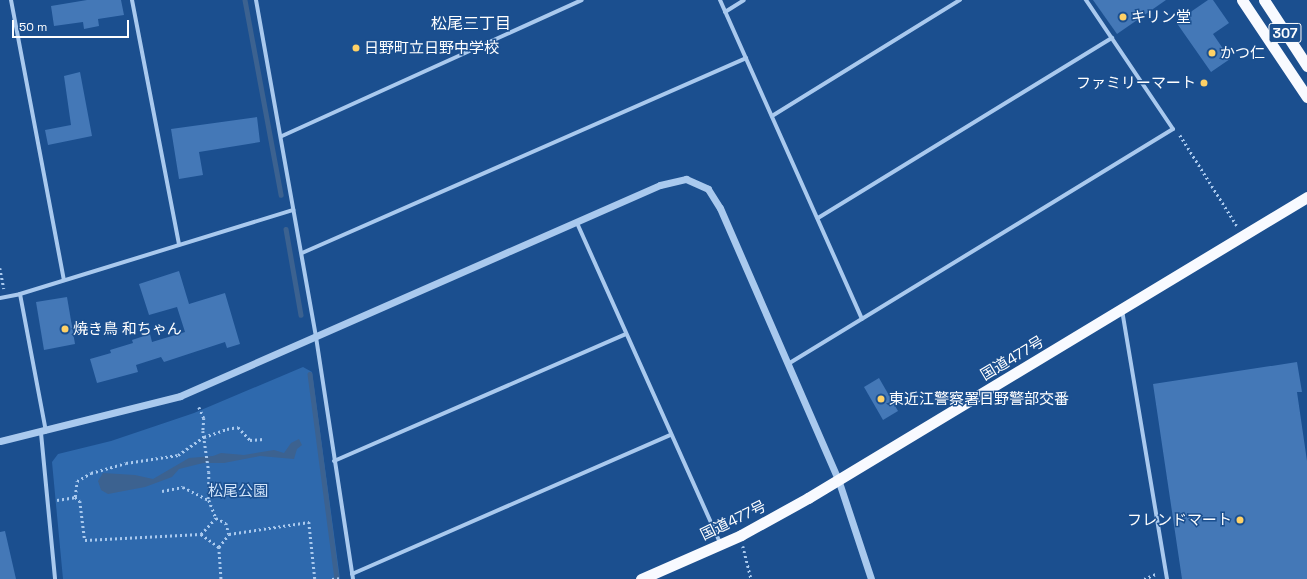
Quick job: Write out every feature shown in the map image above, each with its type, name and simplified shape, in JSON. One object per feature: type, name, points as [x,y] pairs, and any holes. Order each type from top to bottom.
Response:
[{"type":"highway","name":"307","points":[[1242,0],[1307,97]]},
{"type":"highway","name":"307","points":[[1264,0],[1307,66]]},
{"type":"highway","name":"国道477号","points":[[642,579],[741,535],[838,480],[1307,197]]},
{"type":"street","points":[[11,0],[64,280]]},
{"type":"street","points":[[132,0],[179,245]]},
{"type":"street","points":[[256,0],[282,136],[293,210],[302,253],[353,577],[670,435]]},
{"type":"street","points":[[282,136],[582,0]]},
{"type":"street","points":[[720,0],[862,319]]},
{"type":"street","points":[[725,12],[744,0]]},
{"type":"street","points":[[772,116],[960,0]]},
{"type":"street","points":[[788,364],[1173,129],[1086,0]]},
{"type":"street","points":[[818,218],[1112,38]]},
{"type":"street","points":[[302,253],[746,58]]},
{"type":"street","points":[[0,441],[43,432],[180,396],[577,223],[660,185],[686,179],[701,184],[715,197],[838,480],[870,579]]},
{"type":"street","points":[[0,298],[20,294],[293,210]]},
{"type":"street","points":[[577,223],[670,435],[720,544]]},
{"type":"street","points":[[20,294],[43,432],[56,579]]},
{"type":"street","points":[[1122,309],[1167,579]]},
{"type":"street","points":[[334,461],[626,334]]},
{"type":"path","points":[[1173,129],[1179,133],[1242,235]]},
{"type":"path","points":[[0,268],[5,297]]},
{"type":"path","points":[[199,407],[204,418],[209,500],[216,518],[226,523],[229,534]]},
{"type":"path","points":[[75,496],[77,481],[91,473],[126,463],[178,455],[204,437],[238,427],[250,440],[264,439]]},
{"type":"path","points":[[162,491],[183,487],[209,500]]},
{"type":"path","points":[[48,502],[75,496]]},
{"type":"path","points":[[75,496],[80,501],[85,540],[201,534],[219,547]]},
{"type":"path","points":[[201,534],[216,518]]},
{"type":"path","points":[[221,579],[219,547],[229,534],[309,522],[315,579]]},
{"type":"path","points":[[741,535],[751,579]]},
{"type":"path","points":[[1144,579],[1166,570]]},
{"type":"path","points":[[332,579],[341,578]]},
{"type":"green space","name":"松尾公園","points":[[303,367],[312,372],[340,579],[63,579],[52,462],[58,454],[111,441],[194,413]]},
{"type":"shaded area","points":[[299,439],[302,445],[297,449],[294,459],[260,456],[224,463],[203,463],[179,469],[172,477],[145,487],[108,494],[101,490],[98,481],[103,473],[135,475],[153,479],[189,458],[213,456],[221,453],[244,455],[274,450],[284,453],[291,443]]},
{"type":"building","points":[[87,0],[121,0],[124,15],[98,19],[99,26],[84,29],[83,22],[54,26],[51,6]]},
{"type":"building","name":"キリン堂","points":[[1093,0],[1166,0],[1117,34]]},
{"type":"building","points":[[1208,0],[1213,0],[1229,23],[1213,34],[1230,59],[1211,72],[1176,22]]},
{"type":"building","points":[[80,72],[92,136],[48,145],[45,130],[71,125],[64,76]]},
{"type":"building","points":[[257,117],[260,142],[199,152],[203,175],[179,179],[171,129]]},
{"type":"building","points":[[179,271],[189,304],[225,293],[240,344],[227,348],[225,342],[164,362],[161,357],[136,365],[138,372],[97,383],[90,359],[111,353],[110,350],[133,343],[132,340],[150,334],[152,342],[185,332],[177,307],[149,315],[139,284]]},
{"type":"building","points":[[67,297],[75,344],[44,350],[36,302]]},
{"type":"building","name":"フレンドマート","points":[[1297,362],[1302,392],[1297,392],[1307,461],[1307,579],[1182,579],[1153,384]]},
{"type":"building","name":"東近江警察署日野警部交番","points":[[879,378],[898,411],[883,420],[864,387]]},
{"type":"building","points":[[5,531],[16,579],[0,579],[0,532]]},
{"type":"waterway","points":[[245,0],[281,195]]},
{"type":"waterway","points":[[286,229],[301,315]]},
{"type":"waterway","points":[[310,374],[337,579]]},
{"type":"place","name":"キリン堂","points":[[1123,17]]},
{"type":"place","name":"日野町立日野中学校","points":[[356,48]]},
{"type":"place","name":"かつ仁","points":[[1212,53]]},
{"type":"place","name":"ファミリーマート","points":[[1204,83]]},
{"type":"place","name":"焼き鳥 和ちゃん","points":[[65,329]]},
{"type":"place","name":"東近江警察署日野警部交番","points":[[881,399]]},
{"type":"place","name":"フレンドマート","points":[[1240,520]]},
{"type":"district","name":"松尾三丁目","points":[[471,24]]}]
